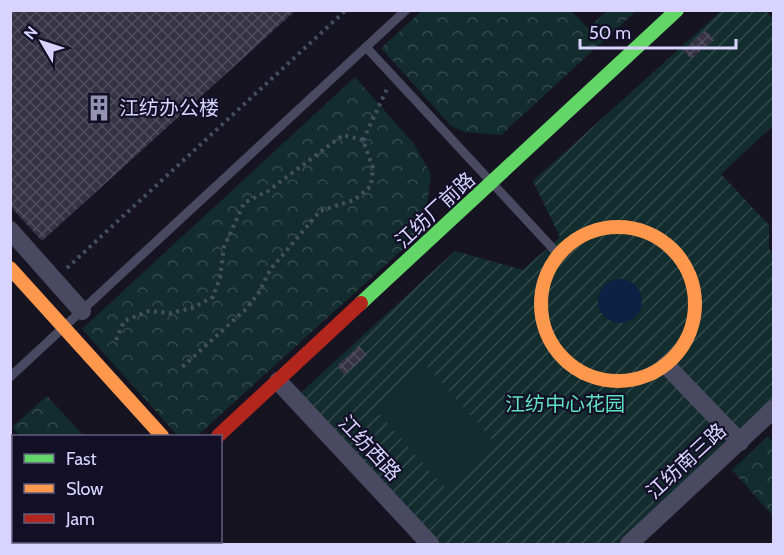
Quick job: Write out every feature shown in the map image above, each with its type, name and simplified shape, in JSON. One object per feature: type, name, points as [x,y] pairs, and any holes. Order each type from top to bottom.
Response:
[{"type":"street","name":"江纺厂前路","points":[[219,435],[677,10]]},
{"type":"street","points":[[619,227],[628,227],[652,235],[673,250],[688,271],[695,296],[693,322],[683,346],[666,365],[644,377],[619,382],[594,378],[571,367],[554,349],[543,326],[540,301],[546,276],[558,254],[578,238],[602,228],[619,227]]},
{"type":"street","points":[[10,230],[82,311]]},
{"type":"street","points":[[10,268],[161,435]]},
{"type":"street","points":[[666,365],[740,442]]},
{"type":"street","name":"江纺西路","points":[[278,381],[430,544]]},
{"type":"street","name":"江纺南三路","points":[[628,544],[774,409]]},
{"type":"lane","points":[[10,377],[406,10]]},
{"type":"lane","points":[[366,47],[558,254]]},
{"type":"path","points":[[54,280],[346,10]]},
{"type":"path","points":[[180,369],[245,310],[258,294],[270,270],[320,211],[354,200],[371,186],[373,168],[363,140],[393,75]]},
{"type":"path","points":[[116,340],[124,321],[150,311],[170,313],[192,308],[213,297],[220,277],[224,247],[244,203],[268,191],[343,135],[363,140]]},
{"type":"green space","points":[[423,10],[571,11],[588,28],[607,11],[636,11],[501,135],[465,132],[451,126],[381,48]]},
{"type":"green space","name":"江纺中心花园","points":[[721,11],[766,11],[773,19],[773,126],[721,174],[769,225],[769,249],[774,254],[773,402],[620,544],[437,544],[297,396],[455,251],[523,270],[560,237],[533,181]]},
{"type":"green space","points":[[355,77],[414,144],[431,174],[424,230],[198,435],[177,435],[82,329]]},
{"type":"green space","points":[[425,364],[494,442],[444,487],[375,409]]},
{"type":"green space","points":[[47,396],[83,435],[19,435],[12,427]]},
{"type":"green space","points":[[768,436],[773,442],[773,516],[732,470]]},
{"type":"green space","points":[[12,534],[12,543],[96,543],[11,544]]},
{"type":"water","points":[[620,279],[635,286],[642,301],[635,316],[620,323],[605,316],[598,301],[605,286]]},
{"type":"building","name":"江纺办公楼","points":[[10,10],[296,10],[42,241],[10,206]]},
{"type":"building","points":[[706,30],[714,40],[691,59],[683,50]]},
{"type":"building","points":[[359,346],[367,355],[344,375],[337,366]]},
{"type":"traffic: fast","points":[[361,303],[677,10]]},
{"type":"traffic: slow","points":[[618,227],[647,233],[661,240],[672,250],[682,261],[689,275],[695,304],[689,333],[682,347],[672,358],[661,368],[647,375],[618,381],[589,375],[575,368],[564,358],[554,347],[547,333],[541,304],[547,275],[554,261],[564,250],[575,240],[589,233],[618,227]]},
{"type":"traffic: slow","points":[[10,268],[161,435]]},
{"type":"traffic: jam","points":[[219,435],[361,303]]},
{"type":"place","name":"江纺办公楼","points":[[99,108]]}]
